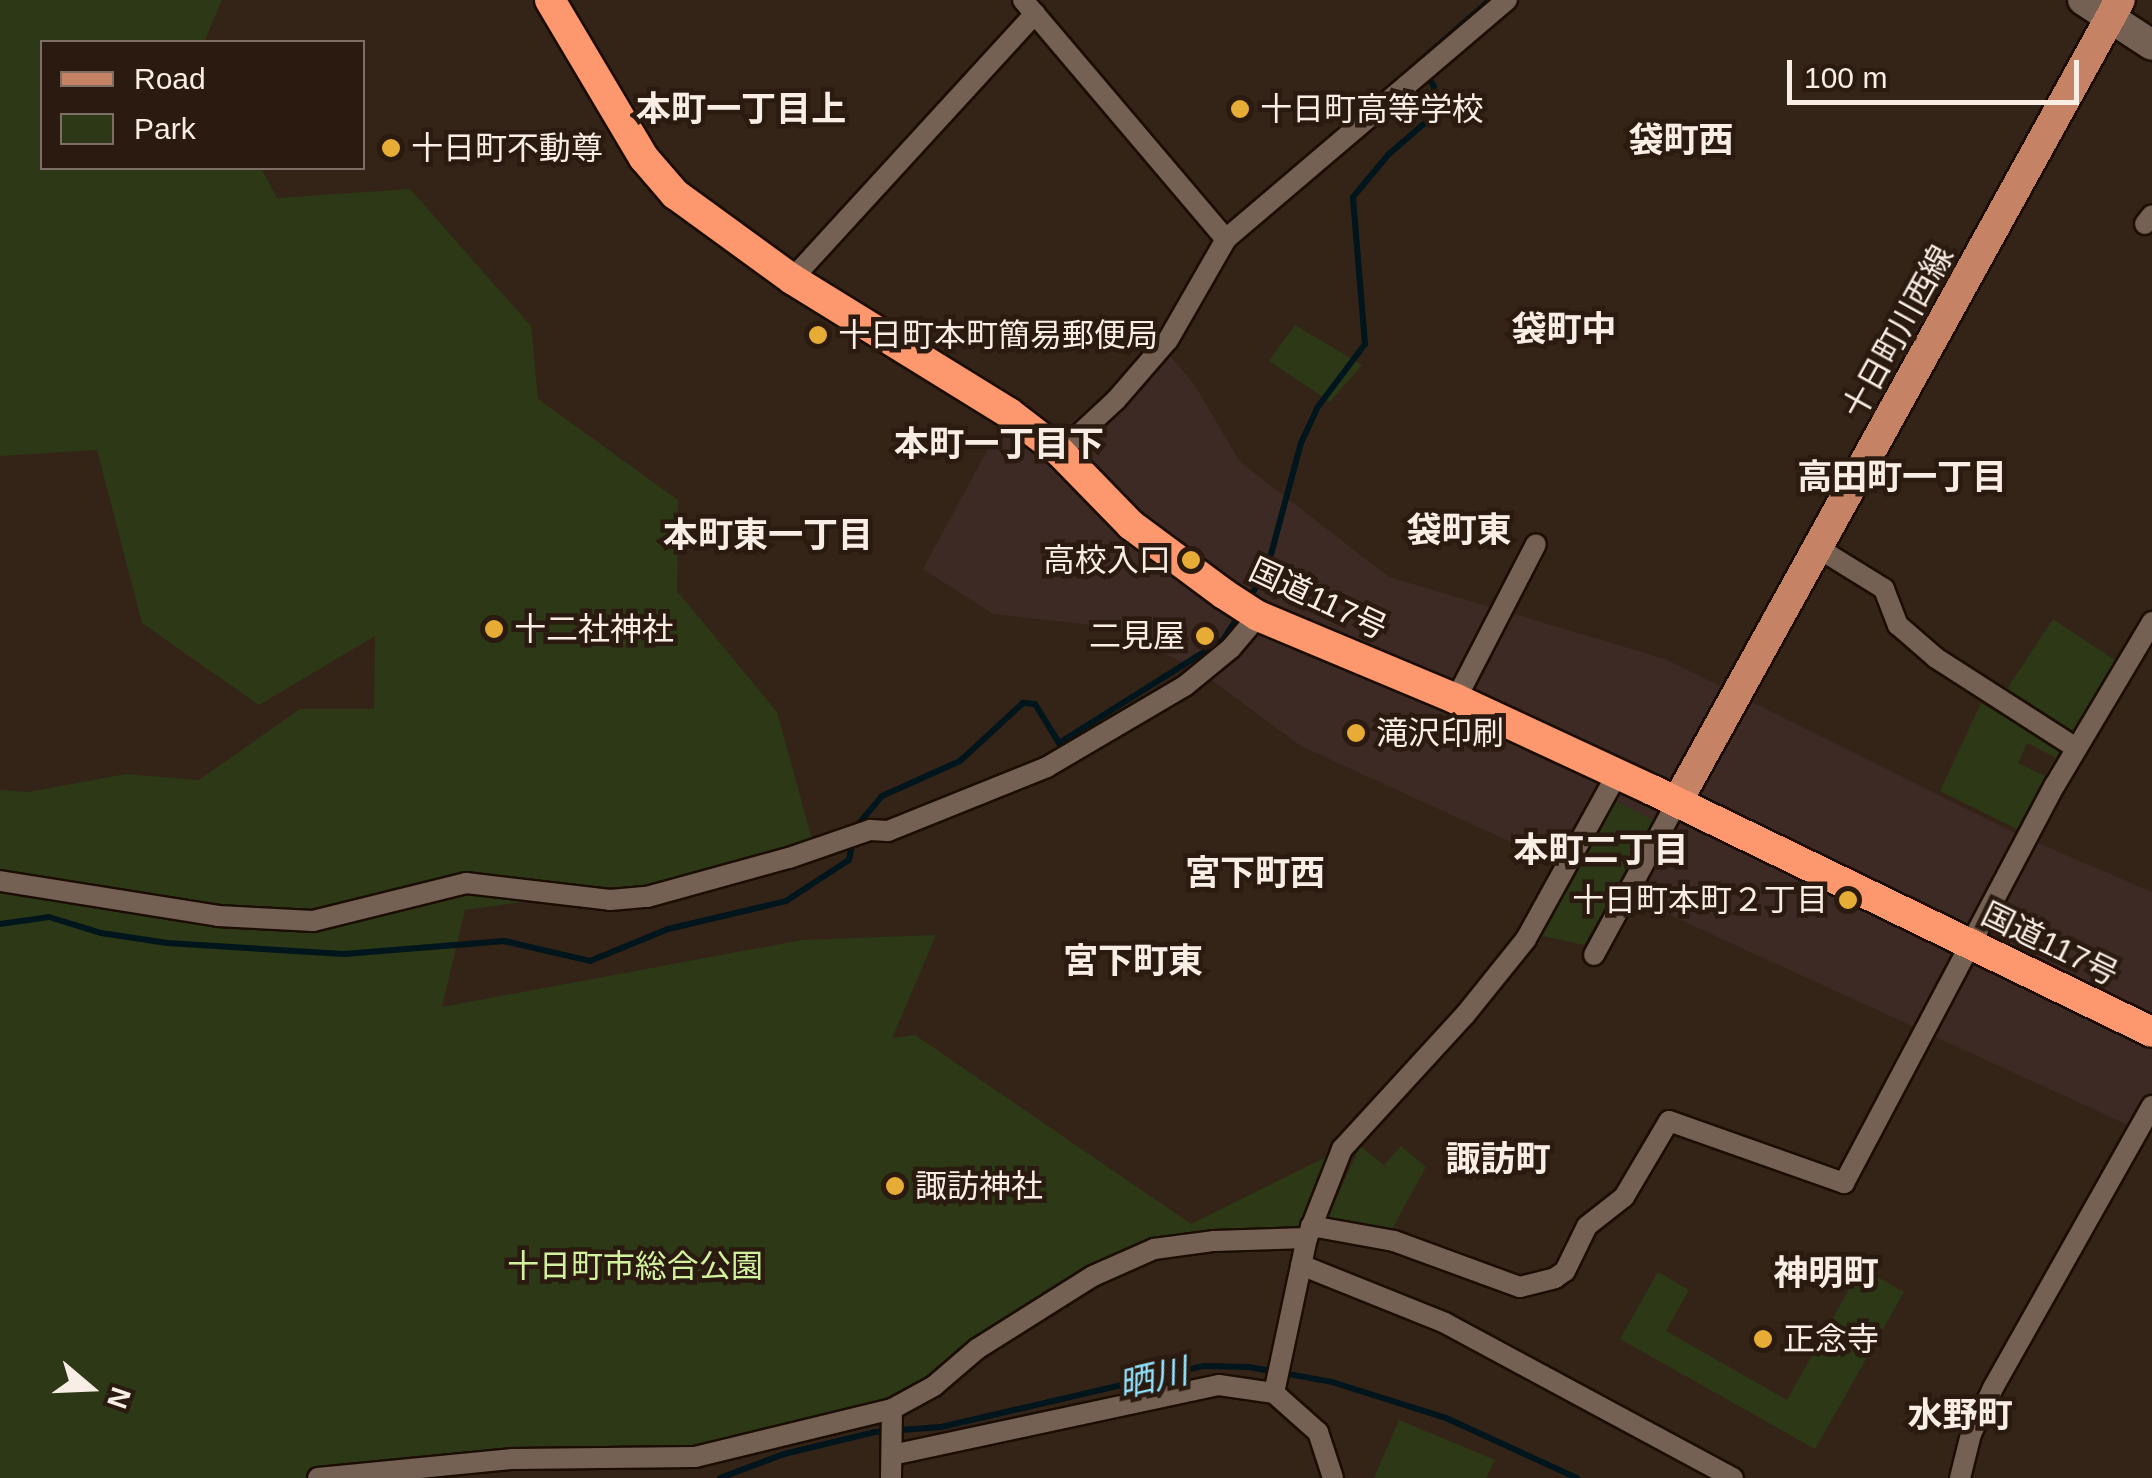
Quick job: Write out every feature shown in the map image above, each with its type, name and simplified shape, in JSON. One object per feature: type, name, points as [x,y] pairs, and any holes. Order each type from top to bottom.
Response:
[{"type":"highway","name":"国道117号","points":[[550,0],[644,158],[675,194],[792,279],[1009,414],[1060,452],[1131,525],[1258,616],[1456,699],[2152,1032]]},
{"type":"main road","name":"十日町川西線","points":[[1677,802],[2116,8]]},
{"type":"street","points":[[1060,452],[1116,400],[1168,340],[1226,240],[1507,0]]},
{"type":"street","points":[[2083,0],[2116,8],[2152,44]]},
{"type":"street","points":[[792,279],[1029,7],[1226,240]]},
{"type":"street","points":[[1456,699],[1536,544]]},
{"type":"street","points":[[1818,548],[1884,589],[1898,625],[1936,658],[2076,748]]},
{"type":"street","points":[[0,881],[218,916],[313,921],[466,883],[610,900],[648,897],[789,858],[870,830],[888,831],[1047,767],[1186,685],[1231,648],[1258,616]]},
{"type":"street","points":[[318,1478],[696,1458],[892,1409],[934,1386],[977,1349],[1032,1313],[1093,1276],[1154,1249],[1309,1232],[1394,1240],[1520,1287],[1555,1278],[1564,1270],[1587,1226],[1624,1198],[1669,1120],[1844,1183],[2076,748],[2152,622]]},
{"type":"street","points":[[1275,1387],[1309,1232],[1342,1149],[1526,940],[1617,774]]},
{"type":"street","points":[[1594,954],[1677,802]]},
{"type":"street","points":[[1960,1478],[1971,1434],[1993,1388],[2152,1106]]},
{"type":"street","points":[[1301,1265],[1445,1323],[1733,1478]]},
{"type":"street","points":[[892,1454],[1219,1386],[1275,1387],[1318,1432],[1333,1478]]},
{"type":"street","points":[[891,1478],[892,1409]]},
{"type":"shaded area","points":[[1156,339],[1194,384],[1240,462],[1389,577],[1665,659],[2019,835],[2152,892],[2152,1136],[1301,746],[1198,670],[1110,627],[993,614],[923,569],[1015,399],[1060,432],[1122,379]]},
{"type":"green space","name":"十日町市総合公園","points":[[0,0],[222,0],[205,40],[40,40],[40,170],[262,170],[277,198],[410,189],[531,326],[538,399],[678,500],[677,591],[777,712],[813,843],[670,881],[465,910],[442,1007],[802,940],[936,935],[892,1038],[915,1035],[1191,1224],[1342,1149],[1311,1226],[1255,1238],[1154,1249],[892,1409],[653,1459],[318,1478],[0,1478],[0,790],[28,792],[126,774],[199,780],[300,709],[374,709],[375,636],[259,705],[142,623],[97,450],[0,456]]},
{"type":"green space","points":[[1295,325],[1362,365],[1330,402],[1269,361]]},
{"type":"green space","points":[[2053,619],[2118,662],[2070,736],[2004,693]]},
{"type":"green space","points":[[1981,703],[2060,750],[2017,829],[1940,791]],"holes":[[[2027,743],[2055,757],[2045,776],[2018,763]]]},
{"type":"green space","points":[[1616,801],[1654,821],[1584,945],[1539,935]]},
{"type":"green space","points":[[1360,1146],[1384,1165],[1401,1146],[1426,1167],[1392,1229],[1327,1219]]},
{"type":"green space","points":[[1861,1268],[1904,1292],[1815,1449],[1620,1339],[1658,1272],[1689,1290],[1666,1331],[1787,1400]]},
{"type":"green space","points":[[1399,1420],[1495,1460],[1486,1478],[1374,1478]]},
{"type":"waterway","points":[[1248,600],[1267,569],[1301,443],[1317,408],[1365,344],[1353,197],[1389,154],[1433,116],[1434,87],[1420,61],[1490,0]]},
{"type":"waterway","points":[[856,827],[882,796],[960,761],[1023,703],[1035,704],[1059,743],[1223,640],[1239,615]]},
{"type":"waterway","points":[[0,924],[49,917],[101,933],[167,943],[344,954],[504,941],[590,961],[668,929],[786,901],[849,860],[853,839]]},
{"type":"waterway","name":"晒川","points":[[720,1478],[784,1454],[875,1432],[941,1427],[1204,1366],[1249,1367],[1332,1382],[1446,1418],[1577,1478]]},
{"type":"place","name":"十日町高等学校","points":[[1240,109]]},
{"type":"place","name":"十日町不動尊","points":[[391,148]]},
{"type":"place","name":"十日町本町簡易郵便局","points":[[818,335]]},
{"type":"place","name":"高校入口","points":[[1191,560]]},
{"type":"place","name":"十二社神社","points":[[494,629]]},
{"type":"place","name":"二見屋","points":[[1205,636]]},
{"type":"place","name":"滝沢印刷","points":[[1356,733]]},
{"type":"place","name":"十日町本町２丁目","points":[[1848,900]]},
{"type":"place","name":"諏訪神社","points":[[895,1186]]},
{"type":"place","name":"正念寺","points":[[1763,1339]]},
{"type":"district","name":"本町一丁目上","points":[[741,109]]},
{"type":"district","name":"袋町西","points":[[1681,140]]},
{"type":"district","name":"袋町中","points":[[1564,329]]},
{"type":"district","name":"本町一丁目下","points":[[999,444]]},
{"type":"district","name":"高田町一丁目","points":[[1902,477]]},
{"type":"district","name":"袋町東","points":[[1459,530]]},
{"type":"district","name":"本町東一丁目","points":[[768,535]]},
{"type":"district","name":"本町二丁目","points":[[1601,850]]},
{"type":"district","name":"宮下町西","points":[[1255,873]]},
{"type":"district","name":"宮下町東","points":[[1133,961]]},
{"type":"district","name":"諏訪町","points":[[1498,1159]]},
{"type":"district","name":"神明町","points":[[1826,1273]]},
{"type":"district","name":"水野町","points":[[1960,1415]]}]
